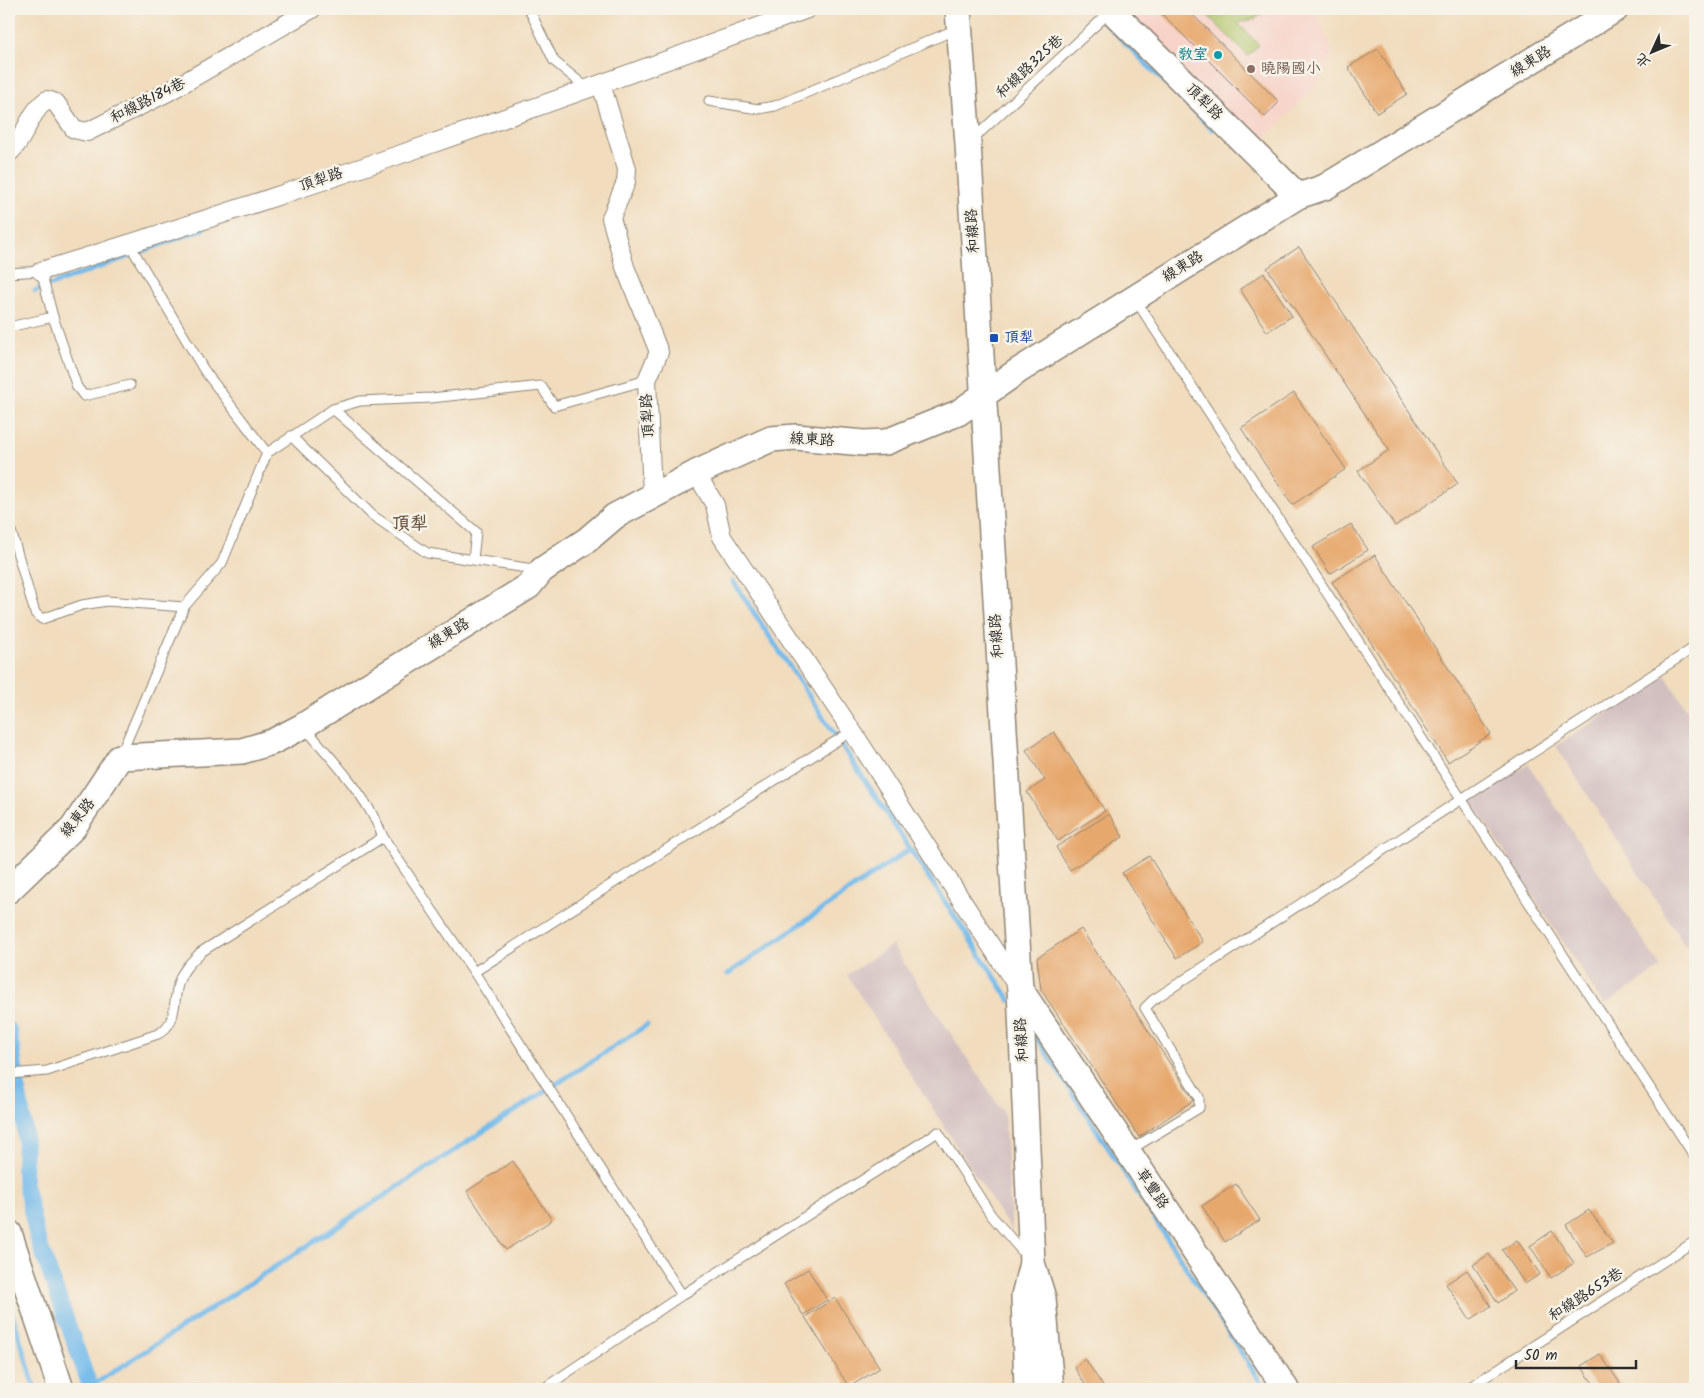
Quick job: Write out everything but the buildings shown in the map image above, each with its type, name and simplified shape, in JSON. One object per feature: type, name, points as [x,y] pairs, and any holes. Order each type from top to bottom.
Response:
[{"type":"street","name":"和線路184巷","points":[[9,153],[31,116],[39,106],[48,100],[56,103],[74,129],[87,132],[166,93],[312,9]]},
{"type":"street","name":"頂犁路","points":[[41,271],[130,244],[594,87],[807,9]]},
{"type":"street","name":"線東路","points":[[9,890],[73,828],[120,757],[242,751],[272,742],[303,726],[528,586],[542,570],[587,540],[615,516],[696,473],[771,439],[796,437],[864,443],[886,442],[958,414],[1018,371],[1298,196],[1324,187],[1616,9]]},
{"type":"street","name":"頂犁路","points":[[1111,10],[1298,196]]},
{"type":"street","name":"和線路","points":[[958,19],[968,144],[982,397],[1020,989],[1032,1263],[1043,1298],[1051,1389]]},
{"type":"street","name":"頂犁路","points":[[594,87],[627,169],[626,182],[611,218],[625,267],[659,352],[647,380],[652,496]]},
{"type":"street","points":[[696,473],[714,505],[722,538],[852,731],[1020,989]]},
{"type":"street","name":"草豐路","points":[[1020,989],[1286,1389]]},
{"type":"street","points":[[9,1233],[61,1389]]},
{"type":"street","name":"和線路","points":[[1028,1389],[1024,1296],[1032,1263]]},
{"type":"lane","points":[[529,9],[554,60],[594,87]]},
{"type":"lane","name":"和線路325巷","points":[[968,144],[1111,10]]},
{"type":"lane","points":[[709,101],[758,109],[776,106],[958,19]]},
{"type":"lane","points":[[130,244],[204,370],[267,453]]},
{"type":"lane","points":[[9,272],[41,271],[53,317],[77,387],[84,396],[130,385]]},
{"type":"lane","points":[[1134,297],[1388,684],[1460,800],[1695,1157]]},
{"type":"lane","points":[[9,328],[53,317]]},
{"type":"lane","points":[[120,757],[184,607],[222,563],[267,453],[333,409],[360,402],[431,398],[541,386],[554,406],[647,380]]},
{"type":"lane","points":[[333,409],[476,532],[473,559]]},
{"type":"lane","points":[[291,436],[372,515],[426,553],[542,570]]},
{"type":"lane","points":[[9,524],[35,613],[42,619],[82,605],[107,601],[184,607]]},
{"type":"lane","points":[[1127,1152],[1199,1108],[1198,1097],[1145,1008],[1152,1000],[1695,647]]},
{"type":"lane","points":[[303,726],[332,758],[377,820],[383,837],[474,972],[682,1295]]},
{"type":"lane","points":[[474,972],[852,731]]},
{"type":"lane","points":[[9,1074],[47,1070],[158,1034],[168,1029],[173,1018],[179,981],[186,967],[200,952],[383,837]]},
{"type":"lane","points":[[543,1389],[682,1295],[938,1132],[991,1215],[1032,1263]]},
{"type":"lane","name":"和線路653巷","points":[[1467,1389],[1695,1241]]},
{"type":"shaded area","name":"曉陽國小","points":[[1115,9],[1315,9],[1333,52],[1317,86],[1255,147]]},
{"type":"shaded area","points":[[1665,675],[1695,722],[1695,941],[1686,947],[1556,746]]},
{"type":"shaded area","points":[[1528,764],[1661,968],[1604,1005],[1471,801]]},
{"type":"shaded area","points":[[892,945],[1004,1114],[1012,1232],[847,975]]},
{"type":"green space","points":[[1201,9],[1268,9],[1255,19],[1238,23],[1259,45],[1248,56]]},
{"type":"waterway","points":[[808,17],[831,9]]},
{"type":"waterway","points":[[1091,9],[1212,129]]},
{"type":"waterway","points":[[35,291],[203,229]]},
{"type":"waterway","points":[[733,581],[1010,1000]]},
{"type":"waterway","points":[[728,974],[910,849]]},
{"type":"waterway","points":[[90,1387],[647,1025]]},
{"type":"waterway","points":[[1031,1029],[1265,1389]]},
{"type":"waterway","points":[[9,1030],[25,1132],[24,1179],[37,1237],[91,1389]]},
{"type":"waterway","points":[[9,1303],[35,1389]]},
{"type":"place","name":"教室","points":[[1218,55]]},
{"type":"place","name":"曉陽國小","points":[[1251,69]]},
{"type":"place","name":"頂犁","points":[[994,338]]},
{"type":"district","name":"頂犁","points":[[410,524]]}]
